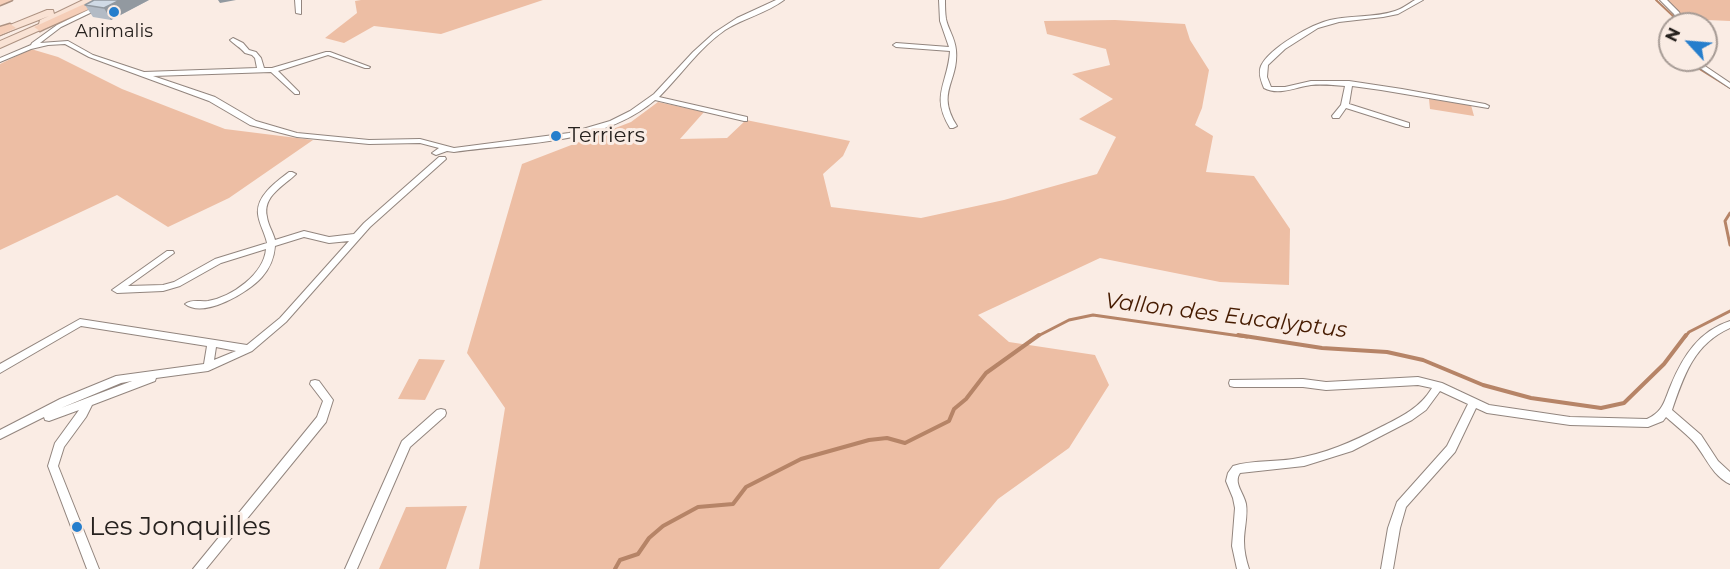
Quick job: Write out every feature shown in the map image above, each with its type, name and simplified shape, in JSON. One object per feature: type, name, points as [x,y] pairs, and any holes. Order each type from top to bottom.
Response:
[{"type":"highway","points":[[0,2],[6,0]]},
{"type":"highway","points":[[40,27],[103,0]]},
{"type":"main road","points":[[2,36],[77,0]]},
{"type":"main road","points":[[2,36],[83,0]]},
{"type":"main road","points":[[2,36],[91,0]]},
{"type":"main road","points":[[2,36],[40,27],[97,0]]},
{"type":"street","points":[[29,47],[58,26],[114,0]]},
{"type":"street","points":[[298,0],[299,13]]},
{"type":"street","points":[[407,141],[439,156],[480,146],[591,129],[622,119],[654,98],[716,34],[781,0]]},
{"type":"street","points":[[942,0],[944,23],[950,34],[953,56],[942,99],[947,118],[953,126]]},
{"type":"street","points":[[1420,0],[1404,11],[1390,15],[1340,20],[1313,28],[1278,52],[1266,64],[1263,73],[1268,88],[1274,90],[1313,83],[1349,83],[1485,106]]},
{"type":"street","points":[[1663,0],[1676,12]]},
{"type":"street","points":[[54,41],[51,33],[58,26]]},
{"type":"street","points":[[234,40],[241,44],[247,52],[254,53],[261,69]]},
{"type":"street","points":[[0,60],[29,47],[54,41],[66,42],[91,56],[212,99],[253,123],[297,135],[369,142],[433,143],[454,152]]},
{"type":"street","points":[[896,45],[952,50]]},
{"type":"street","points":[[144,75],[273,70],[328,53],[368,67]]},
{"type":"street","points":[[273,70],[297,93]]},
{"type":"street","points":[[1708,72],[1730,86]]},
{"type":"street","points":[[1336,116],[1346,105],[1349,83]]},
{"type":"street","points":[[654,98],[744,119]]},
{"type":"street","points":[[1346,105],[1406,125]]},
{"type":"street","points":[[5,433],[85,398],[167,373],[208,367],[249,349],[283,320],[355,237],[446,148]]},
{"type":"street","points":[[190,304],[212,303],[235,294],[254,280],[267,264],[272,244],[261,211],[266,198],[278,184],[292,174]]},
{"type":"street","points":[[170,253],[117,290],[163,288],[177,284],[218,261],[304,234],[329,240],[355,237]]},
{"type":"street","points":[[0,369],[80,322],[249,349]]},
{"type":"street","points":[[1234,383],[1303,382],[1326,386],[1419,381],[1437,386],[1473,404],[1536,417],[1624,424],[1648,423],[1659,418],[1666,411],[1684,367],[1700,341],[1714,329],[1730,324]]},
{"type":"street","points":[[208,367],[212,344]]},
{"type":"street","points":[[199,569],[322,419],[328,400],[315,384]]},
{"type":"street","points":[[1243,569],[1237,547],[1240,501],[1231,479],[1232,473],[1238,469],[1291,464],[1353,447],[1416,415],[1432,398],[1437,386]]},
{"type":"street","points":[[64,436],[82,414],[85,398]]},
{"type":"street","points":[[1387,569],[1394,528],[1401,505],[1451,449],[1473,404]]},
{"type":"street","points":[[67,405],[64,436],[53,466],[93,569]]},
{"type":"street","points":[[1666,411],[1697,438],[1714,464],[1730,479]]},
{"type":"street","points":[[351,569],[406,444],[441,412]]},
{"type":"shaded area","points":[[543,0],[441,34],[374,26],[344,43],[325,38],[357,13],[355,1]]},
{"type":"shaded area","points":[[1662,0],[1730,0],[1730,21],[1718,20],[1718,12],[1676,12]]},
{"type":"shaded area","points":[[1115,20],[1185,24],[1190,40],[1209,70],[1202,108],[1195,125],[1213,136],[1206,172],[1254,176],[1290,229],[1289,285],[1220,282],[1100,258],[978,315],[1009,342],[1095,355],[1109,385],[1069,448],[998,499],[939,569],[479,569],[505,408],[467,353],[522,164],[631,122],[658,102],[704,112],[680,139],[727,138],[746,120],[850,141],[843,156],[823,174],[831,207],[921,218],[1004,200],[1097,174],[1116,137],[1079,119],[1113,99],[1072,74],[1110,65],[1106,49],[1047,34],[1044,21]]},
{"type":"shaded area","points":[[31,49],[58,57],[122,89],[225,129],[313,140],[229,198],[168,227],[117,195],[0,250],[0,64]]},
{"type":"shaded area","points":[[1429,99],[1471,105],[1474,116],[1430,109]]},
{"type":"shaded area","points":[[419,359],[445,360],[425,400],[398,399]]},
{"type":"shaded area","points":[[467,506],[446,569],[379,569],[406,507]]},
{"type":"building","points":[[94,0],[120,0],[104,8],[85,5]]},
{"type":"waterway","name":"Vallon des Eucalyptus","points":[[1656,0],[1669,12]]},
{"type":"waterway","name":"Vallon des Eucalyptus","points":[[1704,72],[1730,88]]},
{"type":"waterway","name":"Vallon des Eucalyptus","points":[[1730,213],[1725,221],[1730,245]]},
{"type":"waterway","name":"Vallon des Eucalyptus","points":[[1685,337],[1689,332],[1730,311]]},
{"type":"waterway","name":"Vallon des Eucalyptus","points":[[1037,337],[1069,320],[1093,315],[1247,337]]},
{"type":"waterway","name":"Vallon des Eucalyptus","points":[[1238,335],[1322,348],[1387,352],[1423,360],[1483,385],[1531,398],[1601,408],[1624,403],[1664,364],[1686,335]]},
{"type":"waterway","name":"Vallon des Eucalyptus","points":[[615,569],[620,560],[638,554],[649,538],[663,526],[698,507],[733,504],[746,487],[801,459],[869,440],[887,438],[905,443],[949,421],[954,409],[966,399],[986,373],[1037,337]]},
{"type":"place","name":"Animalis","points":[[114,12]]},
{"type":"place","name":"Terriers","points":[[556,136]]},
{"type":"place","name":"Les Jonquilles","points":[[77,527]]}]
